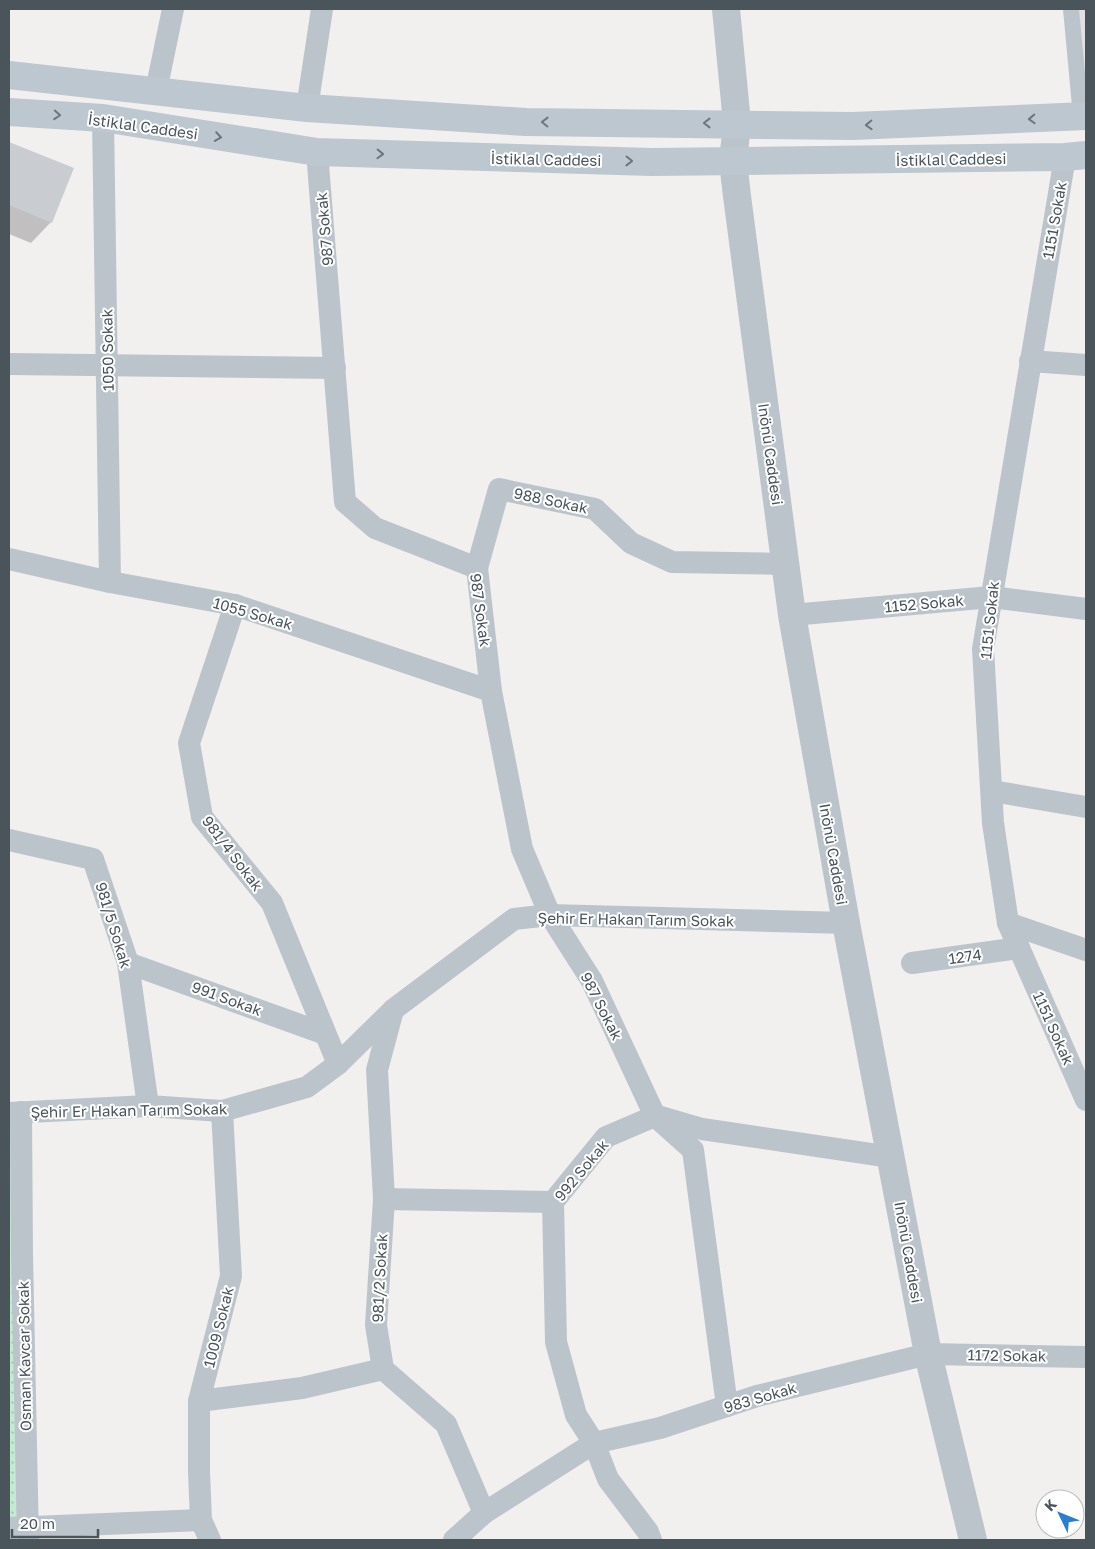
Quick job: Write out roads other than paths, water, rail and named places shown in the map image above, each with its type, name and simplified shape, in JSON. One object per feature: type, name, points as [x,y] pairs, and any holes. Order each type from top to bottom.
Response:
[{"type":"main road","points":[[9,75],[307,108],[546,123],[737,123],[853,126],[1083,116]]},
{"type":"main road","name":"İstiklal Caddesi","points":[[9,112],[104,118],[318,152],[622,161],[733,162],[1076,156]]},
{"type":"street","points":[[156,91],[172,9]]},
{"type":"street","points":[[307,108],[322,9]]},
{"type":"street","name":"Inönü Caddesi","points":[[726,9],[737,123],[733,162],[792,615],[846,922],[928,1354],[973,1540]]},
{"type":"street","points":[[1071,9],[1083,116]]},
{"type":"street","name":"1050 Sokak","points":[[104,118],[110,582]]},
{"type":"street","name":"987 Sokak","points":[[318,152],[345,502],[375,528],[477,568],[491,691],[522,849],[550,915],[592,981],[655,1116]]},
{"type":"street","name":"1151 Sokak","points":[[1076,156],[1030,361],[983,649],[993,823],[1008,923],[1086,1100]]},
{"type":"street","points":[[1030,361],[1086,366]]},
{"type":"street","points":[[9,364],[335,368]]},
{"type":"street","name":"988 Sokak","points":[[477,568],[500,489],[595,509],[631,543],[672,562],[786,564]]},
{"type":"street","name":"1055 Sokak","points":[[9,559],[110,582],[235,605],[491,691]]},
{"type":"street","name":"1152 Sokak","points":[[792,615],[991,597],[1086,609]]},
{"type":"street","name":"981/4 Sokak","points":[[235,605],[189,743],[202,817],[272,903],[338,1064]]},
{"type":"street","points":[[992,791],[1086,807]]},
{"type":"street","name":"981/5 Sokak","points":[[9,840],[93,859],[128,963],[148,1106]]},
{"type":"street","name":"Şehir Er Hakan Tarım Sokak","points":[[15,1112],[148,1106],[222,1111],[307,1087],[338,1064],[394,1009],[514,920],[550,915],[846,922]]},
{"type":"street","points":[[1008,923],[1086,950]]},
{"type":"street","name":"1274","points":[[912,963],[1019,948]]},
{"type":"street","name":"991 Sokak","points":[[128,963],[325,1034]]},
{"type":"street","name":"981/2 Sokak","points":[[383,1369],[376,1325],[384,1198],[377,1070],[394,1009]]},
{"type":"street","name":"1009 Sokak","points":[[210,1540],[201,1520],[198,1472],[199,1400],[231,1276],[222,1111]]},
{"type":"street","name":"Osman Kavcar Sokak","points":[[15,1112],[15,1255],[21,1532]]},
{"type":"street","points":[[655,1116],[702,1129],[891,1157]]},
{"type":"street","points":[[655,1116],[693,1150],[728,1406]]},
{"type":"street","name":"992 Sokak","points":[[651,1540],[648,1532],[608,1479],[594,1443],[576,1414],[556,1342],[553,1202],[606,1137],[655,1116]]},
{"type":"street","points":[[384,1198],[553,1202]]},
{"type":"street","name":"983 Sokak","points":[[594,1443],[660,1428],[756,1396],[928,1354]]},
{"type":"street","name":"1172 Sokak","points":[[928,1354],[1086,1356]]},
{"type":"street","points":[[199,1400],[302,1388],[383,1369],[446,1424],[484,1513]]},
{"type":"street","points":[[454,1540],[484,1513],[594,1443]]},
{"type":"street","points":[[21,1532],[201,1520]]}]
